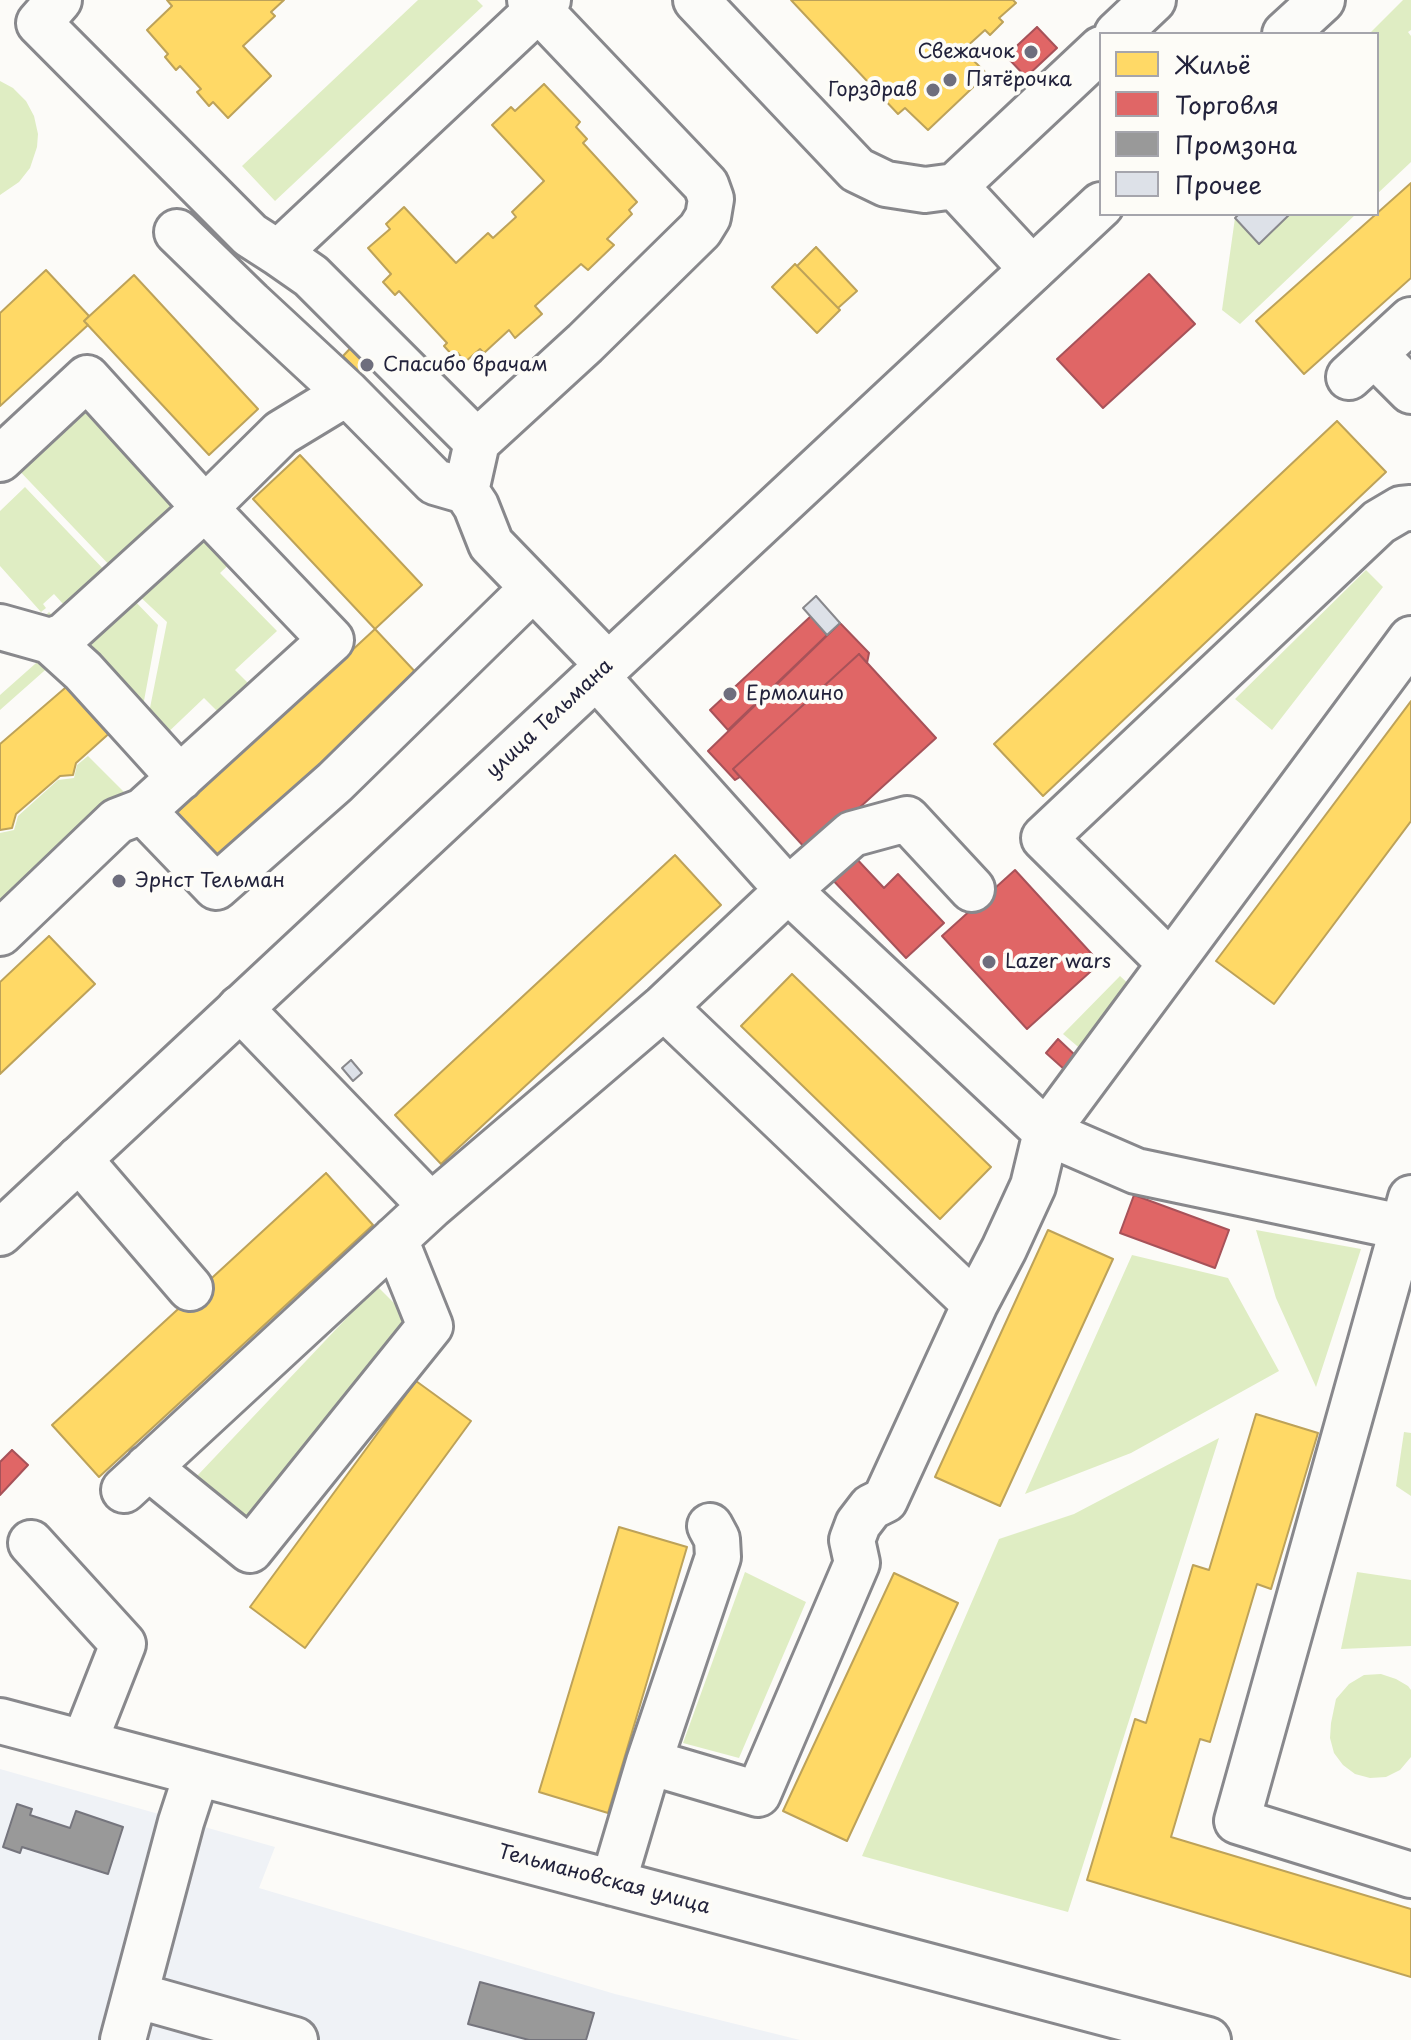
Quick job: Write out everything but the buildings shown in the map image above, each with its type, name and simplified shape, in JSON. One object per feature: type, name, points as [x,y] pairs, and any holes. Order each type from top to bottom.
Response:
[{"type":"main road","points":[[59,0],[39,23],[250,235],[311,276],[477,442]]},
{"type":"main road","points":[[696,0],[857,170],[886,184],[925,190],[955,186],[1099,51]]},
{"type":"main road","points":[[1119,32],[1153,0]]},
{"type":"main road","points":[[1287,32],[1322,0]]},
{"type":"main road","points":[[278,253],[539,3],[706,185],[711,199],[708,217],[700,230],[585,343],[477,442],[466,491]]},
{"type":"main road","points":[[955,186],[1032,269]]},
{"type":"main road","name":"улица Тельмана","points":[[0,1233],[1099,207]]},
{"type":"main road","points":[[177,232],[347,393],[435,482],[466,491],[476,506],[491,544],[533,588],[788,890],[1046,1132],[1136,1171],[1408,1218],[1237,1821],[1411,1875]]},
{"type":"main road","points":[[1411,320],[1362,366],[1411,391]]},
{"type":"main road","points":[[0,459],[87,378],[331,640],[143,811],[117,821],[0,933]]},
{"type":"main road","points":[[50,641],[64,636],[205,508],[281,433],[347,393]]},
{"type":"main road","points":[[1170,963],[1044,838],[1379,522],[1401,509],[1411,508]]},
{"type":"main road","points":[[143,811],[216,887],[335,782],[533,588]]},
{"type":"main road","points":[[0,627],[50,641],[83,671],[180,778]]},
{"type":"main road","points":[[649,1762],[758,1794],[857,1563],[852,1540],[858,1524],[871,1507],[885,1500],[1033,1186],[1046,1132],[1411,639]]},
{"type":"main road","points":[[395,1239],[430,1326],[250,1550],[136,1479],[395,1239],[431,1206],[664,1007],[852,834],[907,819],[972,889]]},
{"type":"main road","points":[[664,1007],[975,1304]]},
{"type":"main road","points":[[240,1008],[431,1206]]},
{"type":"main road","points":[[79,1159],[190,1288]]},
{"type":"main road","points":[[613,1883],[649,1762],[718,1557],[717,1539],[710,1526]]},
{"type":"main road","points":[[31,1543],[123,1644],[84,1743]]},
{"type":"main road","name":"Тельмановская улица","points":[[0,1721],[1208,2040]]},
{"type":"main road","points":[[123,2040],[197,1773]]},
{"type":"main road","points":[[135,1995],[295,2040]]},
{"type":"shaded area","points":[[0,1769],[275,1847],[259,1888],[615,1994],[800,2040],[0,2040]]},
{"type":"green space","points":[[418,0],[477,0],[483,6],[275,201],[242,166]]},
{"type":"green space","points":[[1403,0],[1411,0],[1411,30],[1408,32],[1411,36],[1411,162],[1379,192],[1379,32],[1371,32]]},
{"type":"green space","points":[[0,81],[26,101],[38,134],[30,168],[19,182],[0,195]]},
{"type":"green space","points":[[1288,216],[1354,216],[1240,324],[1222,310],[1235,218],[1259,243]]},
{"type":"green space","points":[[85,402],[191,503],[116,572],[11,462]]},
{"type":"green space","points":[[25,487],[110,576],[56,628],[45,616],[49,612],[53,616],[64,605],[54,594],[43,604],[46,608],[41,612],[0,566],[0,511]]},
{"type":"green space","points":[[209,522],[239,555],[220,573],[277,631],[235,670],[253,688],[222,716],[204,698],[161,739],[147,723],[167,622],[135,592]]},
{"type":"green space","points":[[1366,570],[1383,587],[1272,730],[1235,699]]},
{"type":"green space","points":[[130,596],[158,625],[141,717],[74,646]]},
{"type":"green space","points":[[44,656],[52,664],[0,710],[0,695]]},
{"type":"green space","points":[[88,756],[127,795],[0,917],[0,833],[14,830],[18,816],[58,780],[74,778],[77,765]]},
{"type":"green space","points":[[1120,976],[1133,988],[1083,1051],[1063,1034]]},
{"type":"green space","points":[[1256,1230],[1361,1249],[1316,1387],[1276,1298]]},
{"type":"green space","points":[[1132,1255],[1228,1278],[1279,1371],[1131,1453],[1025,1494]]},
{"type":"green space","points":[[377,1286],[415,1324],[249,1529],[197,1476]]},
{"type":"green space","points":[[1404,1432],[1411,1433],[1411,1496],[1396,1486]]},
{"type":"green space","points":[[1219,1438],[1068,1912],[862,1856],[999,1539],[1074,1514]]},
{"type":"green space","points":[[745,1572],[806,1602],[739,1758],[683,1743]]},
{"type":"green space","points":[[1357,1572],[1411,1580],[1411,1646],[1341,1649]]},
{"type":"green space","points":[[1381,1674],[1396,1679],[1411,1690],[1411,1757],[1400,1770],[1386,1777],[1370,1778],[1355,1774],[1334,1753],[1330,1738],[1331,1723],[1336,1699],[1349,1684],[1364,1675]]},
{"type":"place","name":"Свежачок","points":[[1031,52]]},
{"type":"place","name":"Пятёрочка","points":[[950,80]]},
{"type":"place","name":"Горздрав","points":[[933,90]]},
{"type":"place","name":"Спасибо врачам","points":[[367,365]]},
{"type":"place","name":"Ермолино","points":[[730,694]]},
{"type":"place","name":"Эрнст Тельман","points":[[119,881]]},
{"type":"place","name":"Lazer wars","points":[[989,962]]}]
